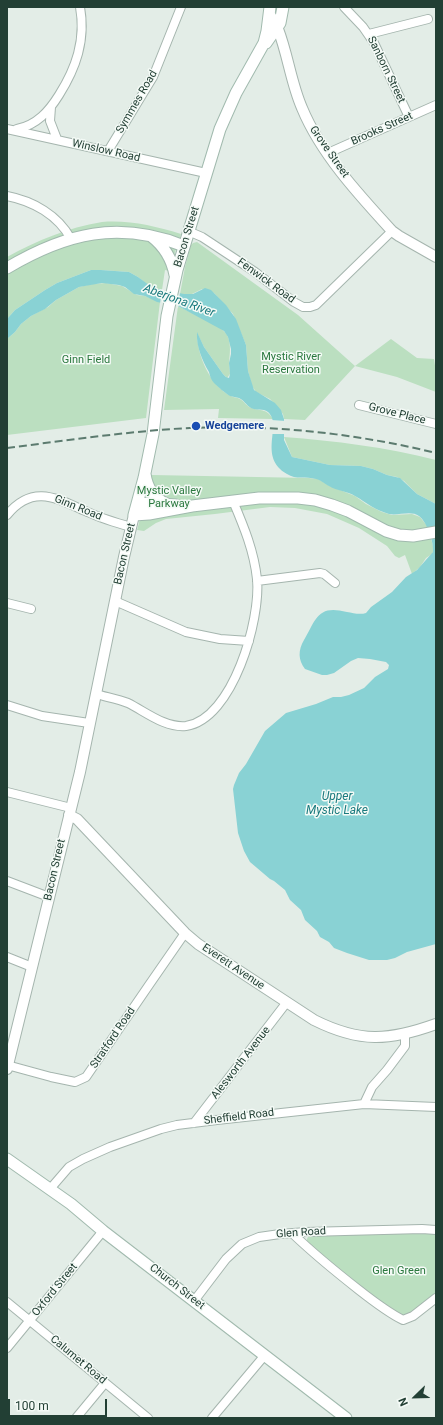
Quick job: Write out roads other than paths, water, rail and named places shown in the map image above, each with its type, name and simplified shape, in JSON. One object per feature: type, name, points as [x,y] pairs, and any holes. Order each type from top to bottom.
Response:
[{"type":"main road","name":"Bacon Street","points":[[136,510],[154,427],[168,309],[188,231],[216,140],[231,101],[262,48],[278,28],[284,7]]},
{"type":"main road","name":"Bacon Street","points":[[262,48],[267,31],[269,10]]},
{"type":"main road","points":[[7,268],[35,253],[71,239],[112,231],[149,234],[184,246]]},
{"type":"main road","points":[[149,234],[166,252],[172,264],[174,282]]},
{"type":"main road","points":[[145,472],[152,492],[158,500],[167,504]]},
{"type":"main road","points":[[136,510],[149,514],[192,506],[233,501],[276,497],[298,498],[315,500],[348,511],[377,527],[396,534],[411,536],[432,532]]},
{"type":"main road","points":[[136,510],[146,503],[192,506]]},
{"type":"main road","name":"Church Street","points":[[7,1158],[71,1204],[103,1231],[346,1418]]},
{"type":"street","points":[[10,129],[25,127],[32,124],[44,115],[69,79],[78,55],[82,32],[80,7]]},
{"type":"street","name":"Symmes Road","points":[[108,151],[153,77],[181,7]]},
{"type":"street","name":"Sanborn Street","points":[[344,7],[369,34],[409,117]]},
{"type":"street","name":"Grove Street","points":[[269,10],[278,28],[300,104],[310,125],[328,153],[351,184],[392,231],[436,257]]},
{"type":"street","points":[[369,34],[428,19]]},
{"type":"street","name":"Brooks Street","points":[[328,153],[436,105]]},
{"type":"street","points":[[51,107],[50,122],[56,139]]},
{"type":"street","name":"Winslow Road","points":[[10,129],[206,173]]},
{"type":"street","points":[[7,196],[26,201],[46,212],[62,226],[71,239]]},
{"type":"street","name":"Fenwick Road","points":[[188,231],[202,237],[255,272],[294,302],[303,307],[310,307],[316,305],[392,231]]},
{"type":"street","name":"Grove Place","points":[[359,405],[436,424]]},
{"type":"street","name":"Ginn Road","points":[[7,515],[16,505],[29,498],[48,496],[103,518],[131,527]]},
{"type":"street","points":[[96,694],[126,703],[163,722],[185,726],[193,724],[211,714],[218,706],[237,673],[249,641],[255,614],[257,581],[254,558],[247,534],[233,501]]},
{"type":"street","name":"Bacon Street","points":[[7,1066],[80,772],[115,601],[136,510]]},
{"type":"street","points":[[257,581],[320,573],[324,574],[335,583]]},
{"type":"street","points":[[115,601],[186,632],[220,639],[249,641]]},
{"type":"street","points":[[7,603],[31,609]]},
{"type":"street","points":[[7,705],[42,716],[89,724]]},
{"type":"street","points":[[7,792],[70,811]]},
{"type":"street","name":"Everett Avenue","points":[[70,811],[185,933],[198,944],[319,1023],[351,1035],[372,1038],[405,1034],[436,1024]]},
{"type":"street","points":[[7,881],[49,897]]},
{"type":"street","name":"Stratford Road","points":[[7,1066],[75,1082],[86,1077],[185,933]]},
{"type":"street","points":[[7,957],[32,968]]},
{"type":"street","name":"Alesworth Avenue","points":[[194,1123],[287,1002]]},
{"type":"street","points":[[364,1104],[372,1087],[405,1046],[405,1034]]},
{"type":"street","name":"Sheffield Road","points":[[50,1190],[69,1167],[83,1159],[162,1129],[194,1123],[364,1104],[436,1107]]},
{"type":"street","name":"Glen Road","points":[[194,1301],[226,1259],[242,1244],[259,1237],[280,1234],[335,1231],[436,1230]]},
{"type":"street","name":"Oxford Street","points":[[7,1348],[103,1231]]},
{"type":"street","points":[[293,1234],[316,1256],[389,1313],[403,1320],[413,1316],[436,1298]]},
{"type":"street","name":"Calumet Road","points":[[7,1302],[148,1418]]},
{"type":"street","points":[[212,1418],[265,1355]]},
{"type":"street","points":[[76,1418],[105,1383]]},
{"type":"water","name":"Upper Mystic Lake","points":[[91,270],[129,272],[153,288],[184,294],[193,294],[205,288],[211,290],[226,305],[236,319],[246,345],[248,371],[254,390],[275,403],[281,410],[284,419],[284,440],[292,457],[330,465],[361,466],[373,469],[387,475],[400,478],[417,494],[436,504],[436,944],[407,952],[387,960],[369,960],[334,948],[329,942],[320,937],[317,931],[305,920],[301,910],[290,900],[285,890],[250,862],[244,851],[238,833],[233,789],[239,773],[246,764],[265,731],[286,713],[333,697],[349,695],[364,688],[375,677],[388,669],[389,665],[386,662],[358,658],[334,673],[322,675],[305,669],[300,659],[301,647],[315,620],[323,612],[337,610],[356,614],[366,613],[371,607],[392,592],[406,577],[417,570],[433,552],[429,532],[425,523],[416,514],[389,514],[375,508],[352,494],[332,488],[320,480],[290,476],[278,467],[273,459],[273,425],[272,418],[268,412],[251,408],[241,399],[230,396],[222,390],[212,381],[202,358],[197,342],[197,332],[204,347],[223,374],[229,378],[231,349],[228,337],[224,331],[178,306],[157,302],[145,296],[134,294],[125,287],[119,285],[102,283],[79,287],[56,300],[45,309],[31,316],[7,339],[7,319],[15,310],[57,283]]},
{"type":"railway","points":[[7,448],[90,437],[172,429],[238,427],[272,428],[338,435],[436,453]]},
{"type":"place","name":"Wedgemere","points":[[196,426]]},
{"type":"water label","name":"Aberjona River","points":[[179,301]]},
{"type":"park label","name":"Ginn Field","points":[[86,360]]},
{"type":"park label","name":"Mystic River Reservation","points":[[291,363]]},
{"type":"park label","name":"Mystic Valley Parkway","points":[[169,497]]},
{"type":"park label","name":"Glen Green","points":[[399,1271]]}]
